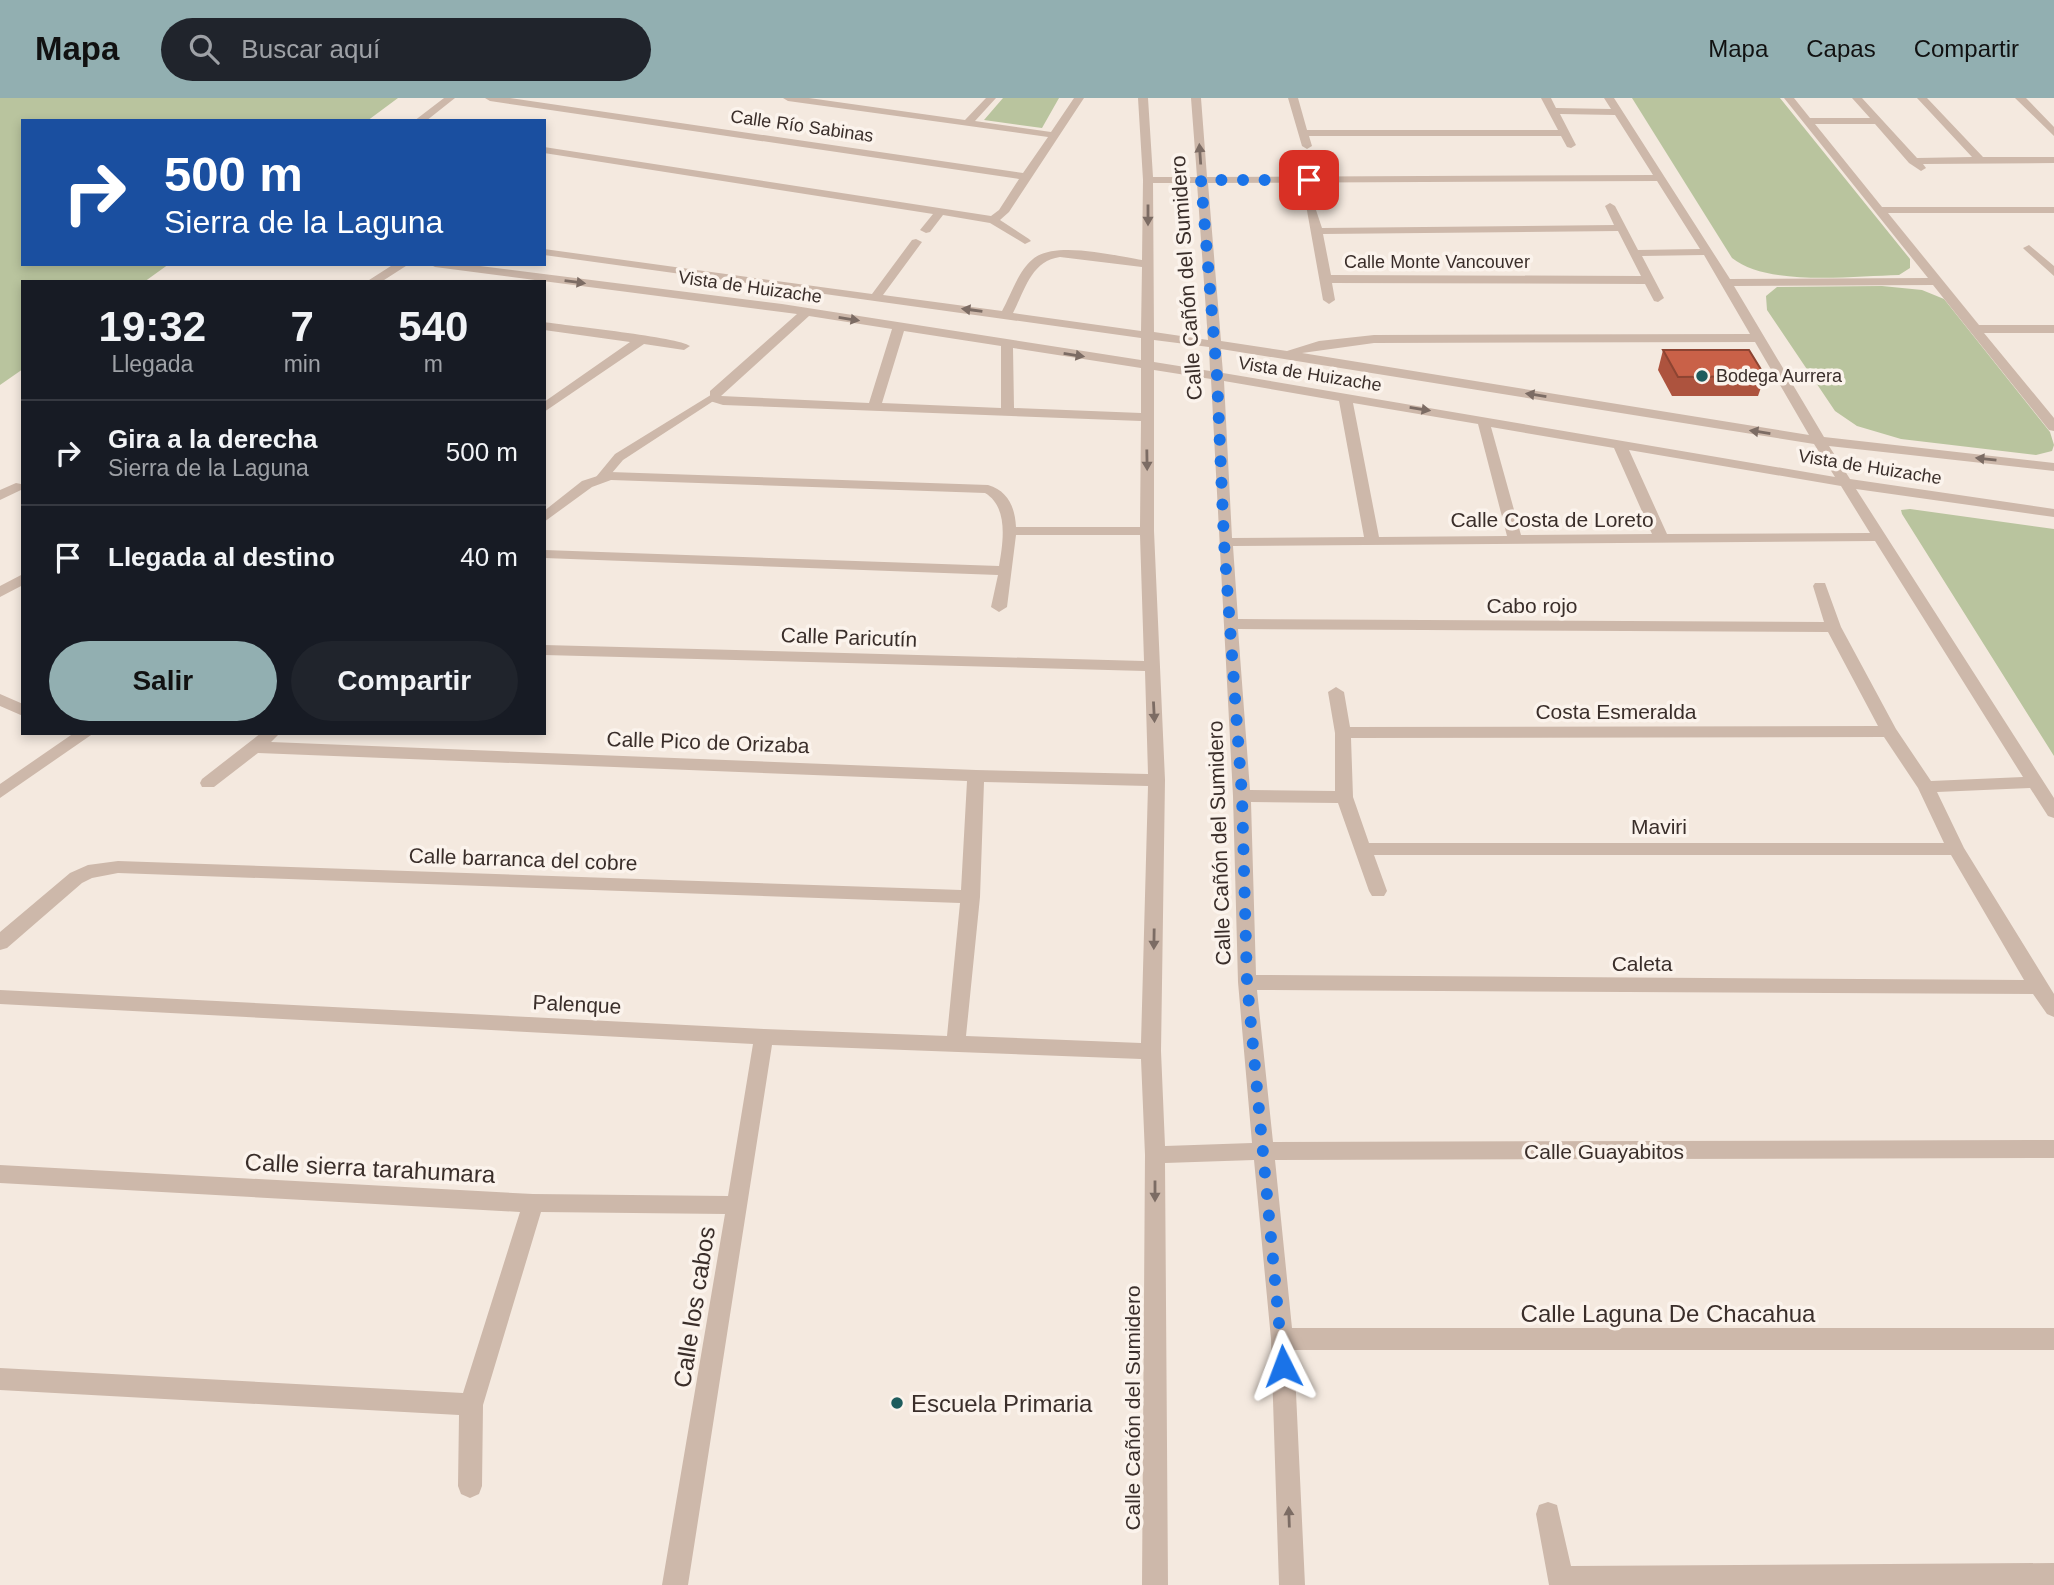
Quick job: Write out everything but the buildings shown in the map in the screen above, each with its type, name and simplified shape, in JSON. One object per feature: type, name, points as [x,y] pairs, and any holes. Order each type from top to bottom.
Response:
[{"type":"street","points":[[422,119],[450,98]]},
{"type":"street","name":"Calle Río Sabinas","points":[[489,98],[1026,177]]},
{"type":"street","points":[[788,98],[1053,135]]},
{"type":"street","points":[[968,123],[991,98]]},
{"type":"street","points":[[993,220],[1003,212],[1079,98]]},
{"type":"street","name":"Calle Cañón del Sumidero","points":[[1143,98],[1148,180],[1147,531],[1157,780],[1151,1051],[1155,1154],[1155,1585]]},
{"type":"street","name":"Calle Cañón del Sumidero","points":[[1196,98],[1217,376],[1224,542],[1242,796],[1247,982],[1282,1339],[1292,1585]]},
{"type":"street","points":[[1293,98],[1307,146]]},
{"type":"street","points":[[1546,98],[1571,145]]},
{"type":"street","points":[[1609,98],[1727,283],[1819,441],[2054,812]]},
{"type":"street","points":[[1789,98],[2054,427]]},
{"type":"street","points":[[1857,98],[1924,172]]},
{"type":"street","points":[[1922,98],[1981,161]]},
{"type":"street","points":[[2020,98],[2054,133]]},
{"type":"street","points":[[1554,111],[1617,112]]},
{"type":"street","points":[[1809,121],[1876,121]]},
{"type":"street","points":[[1303,133],[1566,133]]},
{"type":"street","points":[[546,150],[993,220],[1025,241]]},
{"type":"street","points":[[1913,161],[2054,160]]},
{"type":"street","points":[[1148,180],[1661,178]]},
{"type":"street","points":[[1610,205],[1658,298]]},
{"type":"street","points":[[1310,208],[1317,231]]},
{"type":"street","points":[[1880,210],[2054,210]]},
{"type":"street","points":[[926,230],[939,213]]},
{"type":"street","name":"Calle Monte Vancouver","points":[[1620,228],[1317,231],[1327,279],[1648,280]]},
{"type":"street","points":[[877,296],[916,242]]},
{"type":"street","points":[[2029,248],[2052,270]]},
{"type":"street","name":"Vista de Huizache","points":[[546,252],[1285,354],[1819,441],[2054,467]]},
{"type":"street","points":[[1634,253],[1708,253]]},
{"type":"street","points":[[1006,315],[1039,259],[1055,254],[1147,264]]},
{"type":"street","points":[[375,280],[400,266]]},
{"type":"street","name":"Vista de Huizache","points":[[451,266],[782,308],[1345,397],[1846,483],[2054,513]]},
{"type":"street","points":[[1327,279],[1329,300]]},
{"type":"street","points":[[1727,283],[1938,281]]},
{"type":"street","points":[[782,308],[801,286]]},
{"type":"street","points":[[716,398],[806,312]]},
{"type":"street","points":[[546,326],[684,346]]},
{"type":"street","points":[[874,407],[899,327]]},
{"type":"street","points":[[1976,329],[2054,329]]},
{"type":"street","points":[[1285,354],[1319,345],[1374,339],[1759,338]]},
{"type":"street","points":[[546,407],[643,339]]},
{"type":"street","points":[[1007,345],[1008,413]]},
{"type":"street","points":[[546,391],[565,394]]},
{"type":"street","points":[[1345,397],[1372,540]]},
{"type":"street","points":[[716,398],[1146,417]]},
{"type":"street","points":[[1483,420],[1515,540]]},
{"type":"street","points":[[1619,443],[1662,540]]},
{"type":"street","points":[[546,517],[598,478],[988,489],[996,491],[1005,501],[1011,531],[999,607]]},
{"type":"street","points":[[0,496],[16,487]]},
{"type":"street","points":[[1011,531],[1147,531]]},
{"type":"street","name":"Calle Costa de Loreto","points":[[1224,542],[1879,537]]},
{"type":"street","points":[[546,554],[1005,571]]},
{"type":"street","points":[[0,592],[21,579]]},
{"type":"street","points":[[1820,586],[1833,627],[1889,731],[1926,787],[1956,849],[2038,987],[2054,1009]]},
{"type":"street","name":"Cabo rojo","points":[[1230,624],[1833,627]]},
{"type":"street","name":"Calle Paricutín","points":[[546,650],[1152,666]]},
{"type":"street","points":[[1336,692],[1343,733],[1344,797],[1378,891]]},
{"type":"street","points":[[0,699],[21,710]]},
{"type":"street","name":"Costa Esmeralda","points":[[1343,733],[1889,731]]},
{"type":"street","points":[[0,792],[78,735]]},
{"type":"street","points":[[208,783],[270,735]]},
{"type":"street","name":"Calle Pico de Orizaba","points":[[257,747],[976,776],[1157,780]]},
{"type":"street","points":[[956,1042],[971,897],[976,776]]},
{"type":"street","points":[[1926,787],[2035,782]]},
{"type":"street","points":[[1242,796],[1344,797]]},
{"type":"street","name":"Maviri","points":[[1362,849],[1956,849]]},
{"type":"street","name":"Calle barranca del cobre","points":[[0,943],[76,878],[88,872],[118,867],[971,897]]},
{"type":"street","name":"Caleta","points":[[1247,982],[1311,985],[2038,987]]},
{"type":"street","name":"Palenque","points":[[0,997],[764,1037],[1151,1051]]},
{"type":"street","name":"Calle los cabos","points":[[675,1585],[764,1037]]},
{"type":"street","name":"Calle Guayabitos","points":[[1155,1154],[2054,1149]]},
{"type":"street","name":"Calle sierra tarahumara","points":[[0,1174],[533,1203],[738,1205]]},
{"type":"street","points":[[470,1486],[471,1405],[533,1203]]},
{"type":"street","name":"Calle Laguna De Chacahua","points":[[1282,1339],[2054,1339]]},
{"type":"street","points":[[0,1379],[471,1405]]},
{"type":"street","points":[[1548,1514],[1561,1582],[2048,1579]]},
{"type":"lane","points":[[598,478],[619,457],[716,398]]},
{"type":"green space","points":[[0,98],[398,98],[370,119],[21,119],[21,266],[166,266],[147,280],[21,280],[21,370],[0,385]]},
{"type":"green space","points":[[1003,98],[1059,98],[1042,128],[984,120]]},
{"type":"green space","points":[[1632,98],[1780,98],[1910,259],[1910,268],[1899,275],[1812,278],[1767,273],[1732,258]]},
{"type":"green space","points":[[1882,286],[1922,290],[1944,299],[2050,432],[2054,445],[2052,451],[2036,455],[1901,439],[1857,426],[1835,411],[1767,310],[1766,296],[1777,287]]},
{"type":"green space","points":[[1910,509],[2054,529],[2054,756],[1902,514],[1901,510]]},
{"type":"place","name":"Bodega Aurrera","points":[[1702,376]]},
{"type":"place","name":"Escuela Primaria","points":[[897,1403]]},
{"type":"route","points":[[1283,1366],[1247,982],[1242,796],[1224,542],[1217,376],[1201,180],[1309,180]]}]
